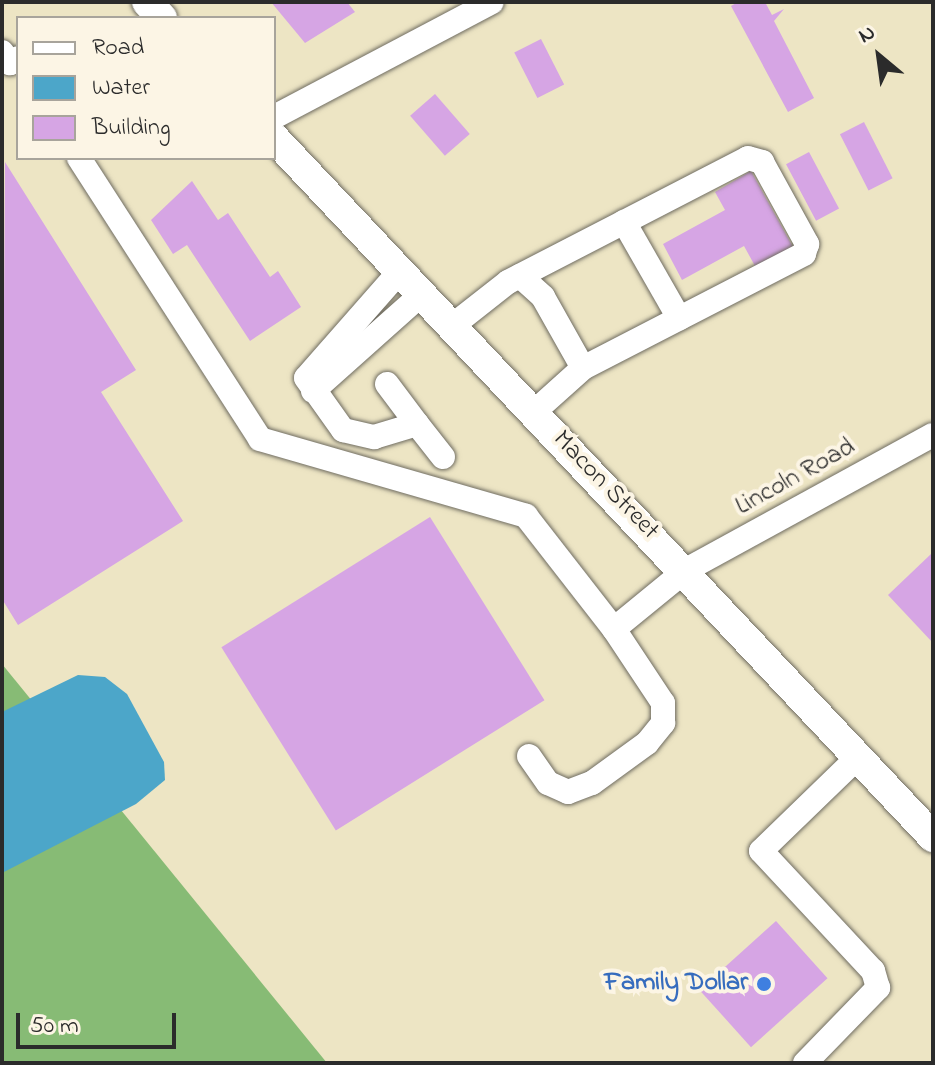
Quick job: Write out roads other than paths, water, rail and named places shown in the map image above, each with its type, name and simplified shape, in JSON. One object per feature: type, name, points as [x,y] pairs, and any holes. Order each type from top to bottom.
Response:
[{"type":"main road","name":"Macon Street","points":[[276,140],[686,570],[933,837]]},
{"type":"street","points":[[276,116],[492,2]]},
{"type":"street","points":[[2,52],[10,63],[16,59]]},
{"type":"street","points":[[452,326],[520,276],[748,158],[762,162],[807,244],[804,254],[583,368],[534,412]]},
{"type":"street","points":[[80,160],[260,439],[526,516],[614,629],[663,703],[663,723],[592,783],[568,792],[548,783],[529,756]]},
{"type":"street","points":[[624,222],[679,318]]},
{"type":"street","points":[[400,271],[314,365],[306,378],[313,391],[352,434],[374,437],[417,424]]},
{"type":"street","points":[[520,276],[543,297],[583,368]]},
{"type":"street","points":[[313,391],[422,294]]},
{"type":"street","points":[[387,384],[443,457]]},
{"type":"street","name":"Lincoln Road","points":[[614,629],[686,570],[933,435]]},
{"type":"street","points":[[805,1063],[878,988],[873,971],[761,851],[859,756]]},
{"type":"water","points":[[78,675],[105,677],[127,694],[164,762],[165,780],[136,804],[2,873],[2,712]]},
{"type":"place","name":"Family Dollar","points":[[764,984]]}]
